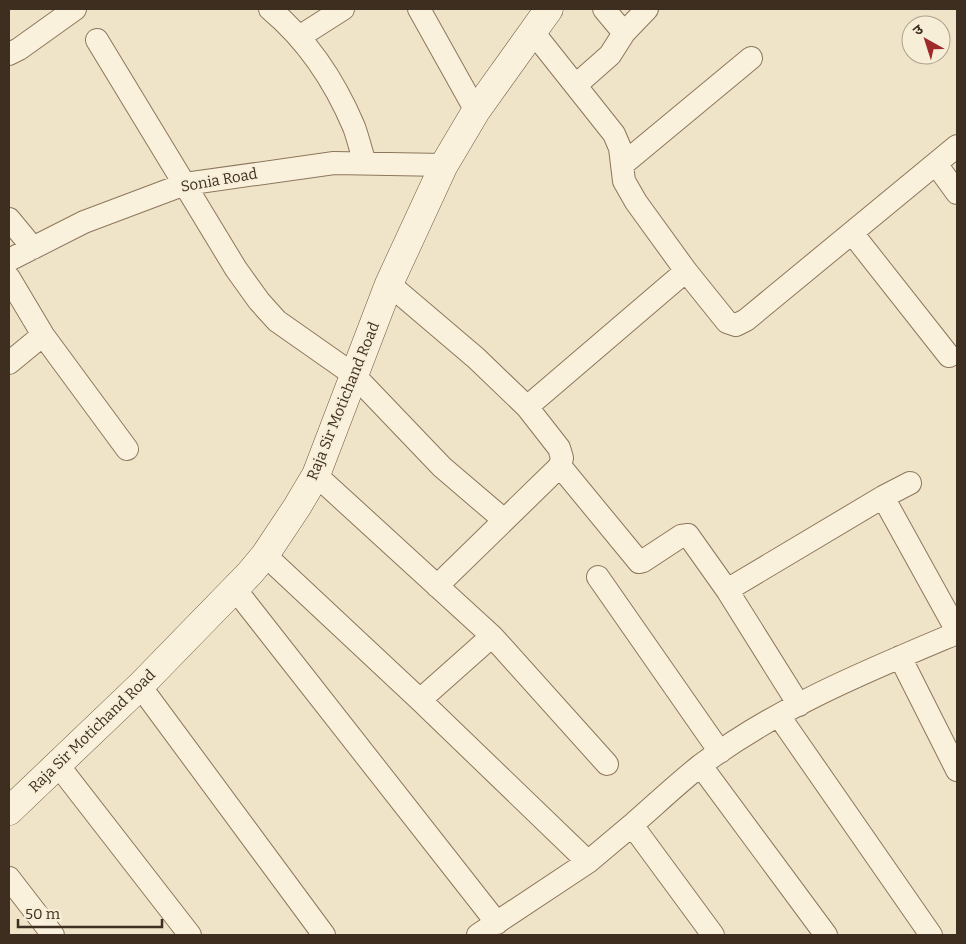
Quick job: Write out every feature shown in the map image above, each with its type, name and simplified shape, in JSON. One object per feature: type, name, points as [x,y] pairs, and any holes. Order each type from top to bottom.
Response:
[{"type":"street","points":[[9,54],[19,49],[75,9]]},
{"type":"street","points":[[270,9],[287,23],[322,67],[354,128],[365,163]]},
{"type":"street","points":[[299,37],[343,9]]},
{"type":"street","points":[[419,9],[476,111]]},
{"type":"street","name":"Raja Sir Motichand Road","points":[[9,811],[140,686],[235,589],[265,555],[316,475],[389,284],[444,165],[476,111],[549,9]]},
{"type":"street","points":[[604,9],[624,33]]},
{"type":"street","points":[[576,86],[610,55],[624,33],[647,9]]},
{"type":"street","points":[[533,32],[614,134],[620,148],[624,182],[636,202],[686,271],[727,322],[736,325],[746,320],[957,146]]},
{"type":"street","points":[[97,40],[236,269],[259,301],[277,321],[354,375],[442,467],[504,520]]},
{"type":"street","points":[[622,165],[751,58]]},
{"type":"street","name":"Sonia Road","points":[[9,260],[84,222],[185,184],[334,163],[444,165]]},
{"type":"street","points":[[936,164],[957,193]]},
{"type":"street","points":[[9,219],[33,248]]},
{"type":"street","points":[[852,233],[950,356]]},
{"type":"street","points":[[527,407],[686,271]]},
{"type":"street","points":[[9,278],[43,335],[127,449]]},
{"type":"street","points":[[389,284],[476,358],[527,407],[559,448],[562,458],[560,466],[437,586]]},
{"type":"street","points":[[9,363],[43,335]]},
{"type":"street","points":[[560,466],[639,562],[681,536],[688,535],[727,590],[799,705]]},
{"type":"street","points":[[316,475],[492,636],[607,764]]},
{"type":"street","points":[[727,590],[883,497],[910,483]]},
{"type":"street","points":[[235,589],[487,929],[588,862],[720,752],[779,716],[839,683],[957,632],[883,497]]},
{"type":"street","points":[[265,555],[420,700],[588,862]]},
{"type":"street","points":[[598,577],[720,752]]},
{"type":"street","points":[[420,700],[492,636]]},
{"type":"street","points":[[900,657],[957,770]]},
{"type":"street","points":[[140,686],[324,935]]},
{"type":"street","points":[[779,716],[931,935]]},
{"type":"street","points":[[58,765],[190,935]]},
{"type":"street","points":[[701,766],[826,935]]},
{"type":"street","points":[[632,825],[713,935]]},
{"type":"street","points":[[9,878],[53,935]]}]
